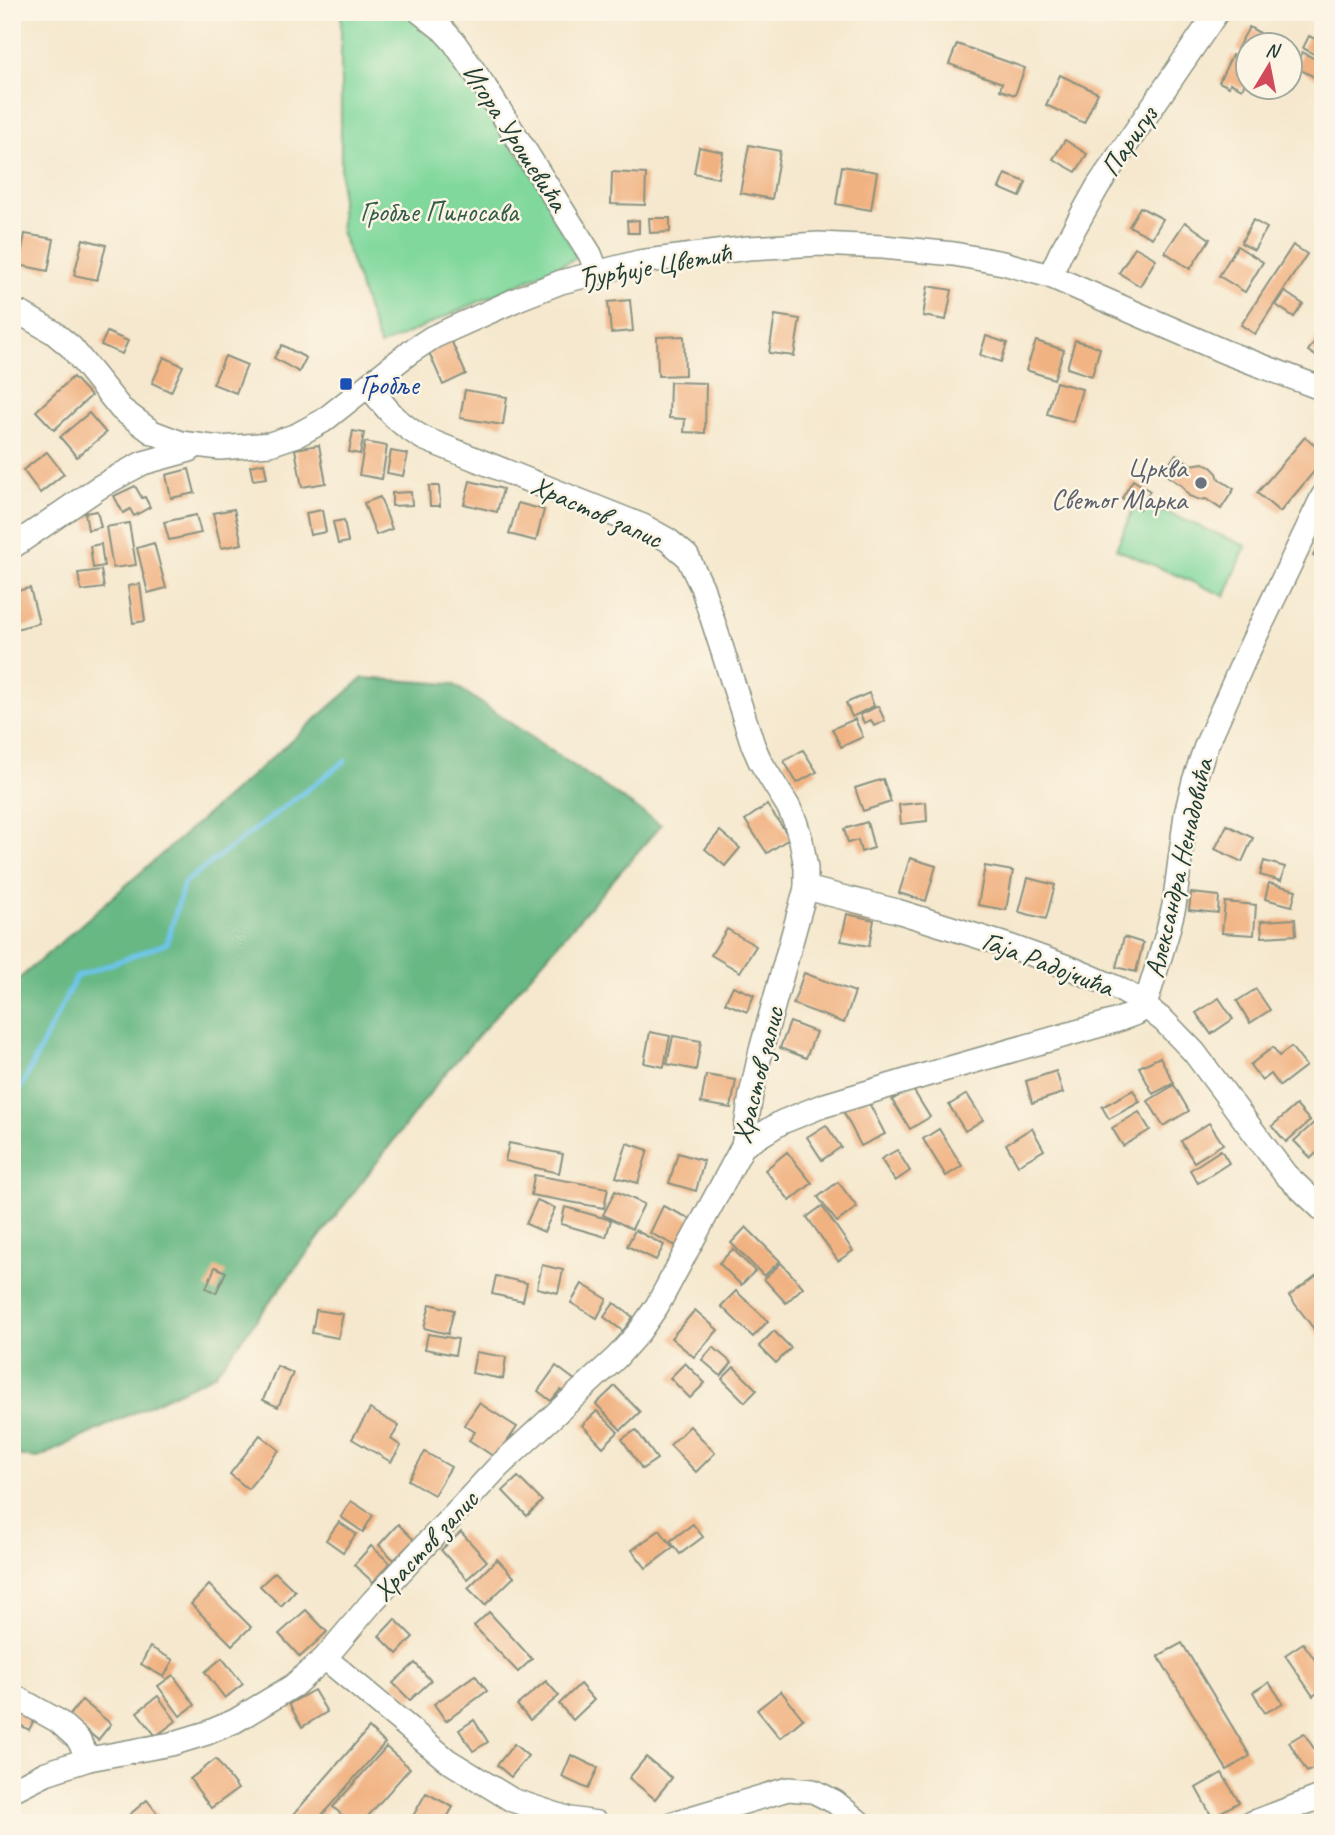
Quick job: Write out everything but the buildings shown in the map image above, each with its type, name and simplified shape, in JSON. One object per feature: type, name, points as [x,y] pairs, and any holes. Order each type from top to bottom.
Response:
[{"type":"street","name":"Игора Урошевића","points":[[420,12],[443,30],[485,87],[590,254],[597,272]]},
{"type":"street","name":"Паригуз","points":[[1050,276],[1060,252],[1098,186],[1217,12]]},
{"type":"street","name":"Ђурђије Цветић","points":[[12,311],[53,332],[71,346],[121,408],[152,432],[169,439],[220,448],[270,444],[323,421],[433,337],[561,282],[639,262],[685,255],[819,244],[954,254],[1003,263],[1050,276],[1225,352],[1323,389]]},
{"type":"street","name":"Храстов запис","points":[[12,1790],[46,1773],[89,1759],[170,1744],[207,1733],[235,1721],[293,1686],[325,1658],[373,1601],[499,1466],[617,1357],[639,1332],[657,1306],[743,1146],[761,1050],[806,887],[806,868],[795,821],[753,745],[702,587],[687,556],[668,540],[643,526],[418,435],[394,418],[369,386]]},
{"type":"street","points":[[12,547],[124,472],[144,463],[190,450],[196,445]]},
{"type":"street","name":"Александра Ненадовића","points":[[743,1146],[782,1122],[822,1106],[1137,1013],[1144,1004],[1167,934],[1174,906],[1186,814],[1206,746],[1323,496]]},
{"type":"street","name":"Гаја Радојчића","points":[[806,887],[897,911],[1012,947],[1073,969],[1117,988],[1144,1004],[1194,1052],[1285,1174],[1323,1210]]},
{"type":"street","points":[[751,1095],[782,1122]]},
{"type":"street","points":[[325,1658],[447,1760],[512,1800],[570,1819],[597,1823]]},
{"type":"street","points":[[12,1695],[58,1721],[78,1739],[89,1759]]},
{"type":"street","points":[[674,1823],[788,1789],[813,1791],[835,1802],[860,1823]]},
{"type":"street","points":[[1252,1823],[1323,1796]]},
{"type":"green space","name":"Гробље Пиносава","points":[[341,12],[410,12],[444,44],[541,187],[577,258],[380,346],[341,231]]},
{"type":"green space","points":[[1137,500],[1246,546],[1225,596],[1116,549]]},
{"type":"green space","points":[[363,678],[453,684],[661,825],[443,1076],[214,1375],[38,1458],[12,1455],[12,985]]},
{"type":"waterway","points":[[12,1106],[76,977],[167,943],[184,883],[345,761]]},
{"type":"place","name":"Гробље","points":[[346,384]]},
{"type":"place","name":"Црква Светог Марка","points":[[1201,483]]}]
